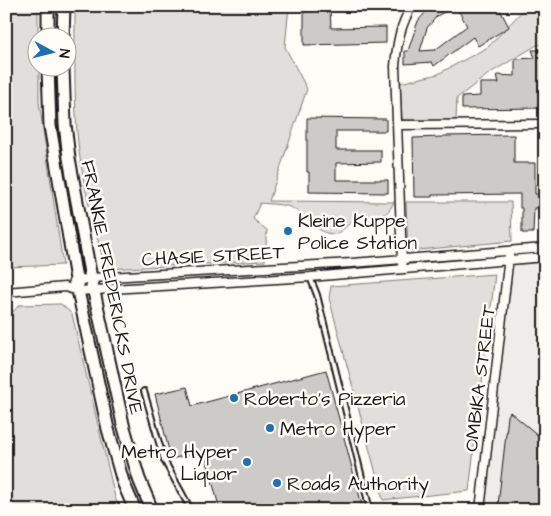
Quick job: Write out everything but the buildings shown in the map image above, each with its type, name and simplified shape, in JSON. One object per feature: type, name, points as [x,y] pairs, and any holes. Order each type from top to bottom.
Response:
[{"type":"main road","points":[[48,6],[48,28]]},
{"type":"main road","points":[[63,28],[64,6]]},
{"type":"main road","name":"FRANKIE FREDERICKS DRIVE","points":[[48,78],[50,126],[77,286],[108,429],[123,482],[135,510]]},
{"type":"main road","name":"FRANKIE FREDERICKS DRIVE","points":[[64,78],[67,142],[92,283],[123,424],[139,478],[152,510]]},
{"type":"street","points":[[402,270],[395,66],[398,37],[405,17],[412,6]]},
{"type":"street","points":[[398,125],[545,124]]},
{"type":"street","name":"CHASIE STREET","points":[[6,292],[92,283],[545,248]]},
{"type":"street","name":"OMBIKA STREET","points":[[480,510],[509,251]]},
{"type":"street","name":"CHASIE STREET","points":[[92,283],[207,284],[310,278],[545,257]]},
{"type":"lane","points":[[310,278],[370,510]]},
{"type":"lane","points":[[144,391],[164,460],[191,510]]},
{"type":"shaded area","points":[[6,6],[38,6],[38,28],[28,28],[28,78],[39,78],[39,102],[63,265],[6,267]]},
{"type":"shaded area","points":[[75,6],[289,6],[285,47],[307,89],[269,201],[394,202],[387,213],[356,219],[340,232],[333,234],[321,230],[299,212],[287,206],[260,203],[253,219],[267,230],[265,261],[106,269],[88,202],[81,167],[75,101],[75,78],[78,78],[78,28],[75,28]]},
{"type":"shaded area","points":[[527,6],[545,6],[545,45],[537,45],[490,73],[457,98],[456,121],[402,120],[400,83],[438,74],[488,47]]},
{"type":"shaded area","points":[[406,202],[511,202],[512,241],[408,251]]},
{"type":"shaded area","points":[[545,257],[545,510],[480,510],[509,260]]},
{"type":"shaded area","points":[[495,274],[469,491],[383,500],[329,298],[331,286]]},
{"type":"shaded area","points":[[61,304],[72,314],[115,497],[120,510],[6,510],[6,312],[13,312],[19,305]]},
{"type":"place","name":"Kleine Kuppe Police Station","points":[[288,231]]},
{"type":"place","name":"Roberto's Pizzeria","points":[[234,398]]},
{"type":"place","name":"Metro Hyper","points":[[270,428]]},
{"type":"place","name":"Metro Hyper Liquor","points":[[247,462]]},
{"type":"place","name":"Roads Authority","points":[[277,483]]}]
